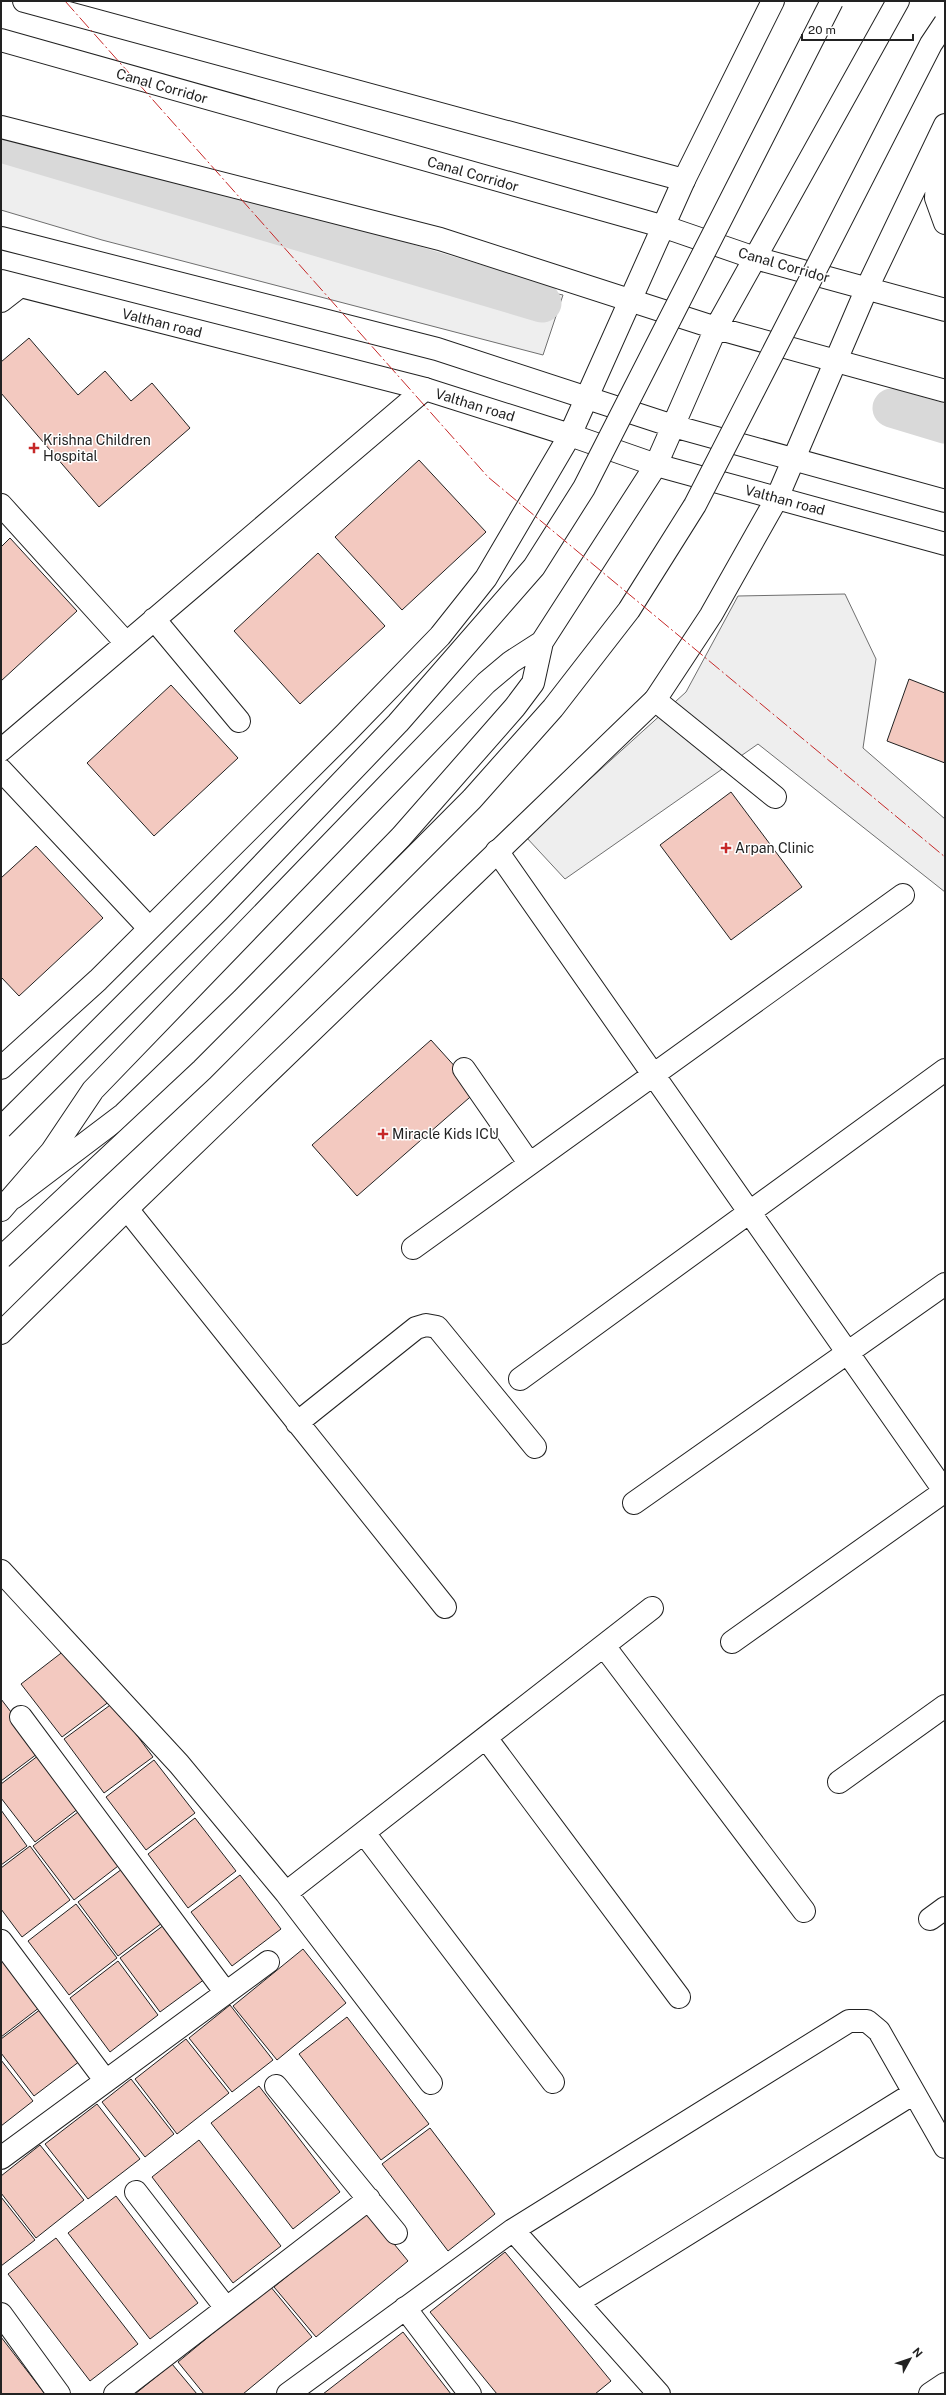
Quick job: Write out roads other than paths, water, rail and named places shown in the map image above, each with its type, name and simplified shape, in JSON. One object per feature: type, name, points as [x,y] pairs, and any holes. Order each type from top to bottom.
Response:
[{"type":"street","points":[[24,1],[684,180]]},
{"type":"street","points":[[1,1068],[98,980],[148,928],[346,733],[440,636],[486,578],[570,435],[665,227],[684,180],[774,1]]},
{"type":"street","points":[[1,1128],[218,911],[398,723],[534,566],[584,488],[832,1]]},
{"type":"street","points":[[7,1204],[124,1114],[242,1000],[401,837],[515,707],[532,683],[542,642],[656,464],[716,328],[898,1]]},
{"type":"street","points":[[1,1258],[202,1070],[472,800],[553,708],[629,610],[695,505],[927,51],[945,23]]},
{"type":"street","name":"Canal Corridor","points":[[1,40],[665,227],[755,258],[945,310]]},
{"type":"street","points":[[1,127],[440,239],[716,328],[945,391]]},
{"type":"street","points":[[943,130],[936,198],[945,223]]},
{"type":"street","points":[[1,1333],[497,851],[656,700],[711,614],[777,498],[867,288],[943,130]]},
{"type":"street","points":[[1,238],[437,349],[588,396],[673,426],[945,501]]},
{"type":"street","points":[[1,301],[10,284]]},
{"type":"street","name":"Valthan road","points":[[10,284],[426,389],[656,464],[945,544]]},
{"type":"street","points":[[1,750],[426,389]]},
{"type":"street","points":[[1,505],[126,643]]},
{"type":"street","points":[[154,619],[239,721]]},
{"type":"street","points":[[7,1204],[52,1151],[93,1090],[486,683],[511,662],[542,642]]},
{"type":"street","points":[[656,700],[775,797]]},
{"type":"street","points":[[1,770],[148,928]]},
{"type":"street","points":[[497,851],[945,1492],[732,1642]]},
{"type":"street","points":[[413,1248],[903,895]]},
{"type":"street","points":[[464,1069],[529,1163]]},
{"type":"street","points":[[520,1379],[945,1070]]},
{"type":"street","points":[[127,1209],[445,1608]]},
{"type":"street","points":[[634,1503],[945,1284]]},
{"type":"street","points":[[297,1422],[416,1328],[426,1325],[437,1327],[535,1447]]},
{"type":"street","points":[[1,1571],[179,1764],[286,1893],[431,2083]]},
{"type":"street","points":[[286,1893],[652,1608]]},
{"type":"street","points":[[604,1646],[804,1911]]},
{"type":"street","points":[[839,1782],[945,1706]]},
{"type":"street","points":[[21,1717],[226,1993]]},
{"type":"street","points":[[486,1738],[678,1997]]},
{"type":"street","points":[[364,1833],[553,2082]]},
{"type":"street","points":[[1,1941],[105,2080]]},
{"type":"street","points":[[1,2158],[105,2080],[268,1962]]},
{"type":"street","points":[[288,2394],[513,2230],[849,2021],[867,2021],[879,2031],[945,2147]]},
{"type":"street","points":[[276,2086],[396,2233]]},
{"type":"street","points":[[578,2302],[914,2093]]},
{"type":"street","points":[[136,2192],[226,2308]]},
{"type":"street","points":[[115,2394],[368,2199]]},
{"type":"street","points":[[513,2230],[659,2394]]},
{"type":"street","points":[[405,2308],[470,2394]]},
{"type":"street","points":[[1,2314],[60,2394]]},
{"type":"street","points":[[930,2394],[945,2384]]},
{"type":"waterway","points":[[1,143],[542,303]]},
{"type":"waterway","points":[[892,408],[945,424]]},
{"type":"place","name":"Krishna Children Hospital","points":[[34,448]]},
{"type":"place","name":"Arpan Clinic","points":[[726,848]]},
{"type":"place","name":"Miracle Kids ICU","points":[[383,1134]]}]
